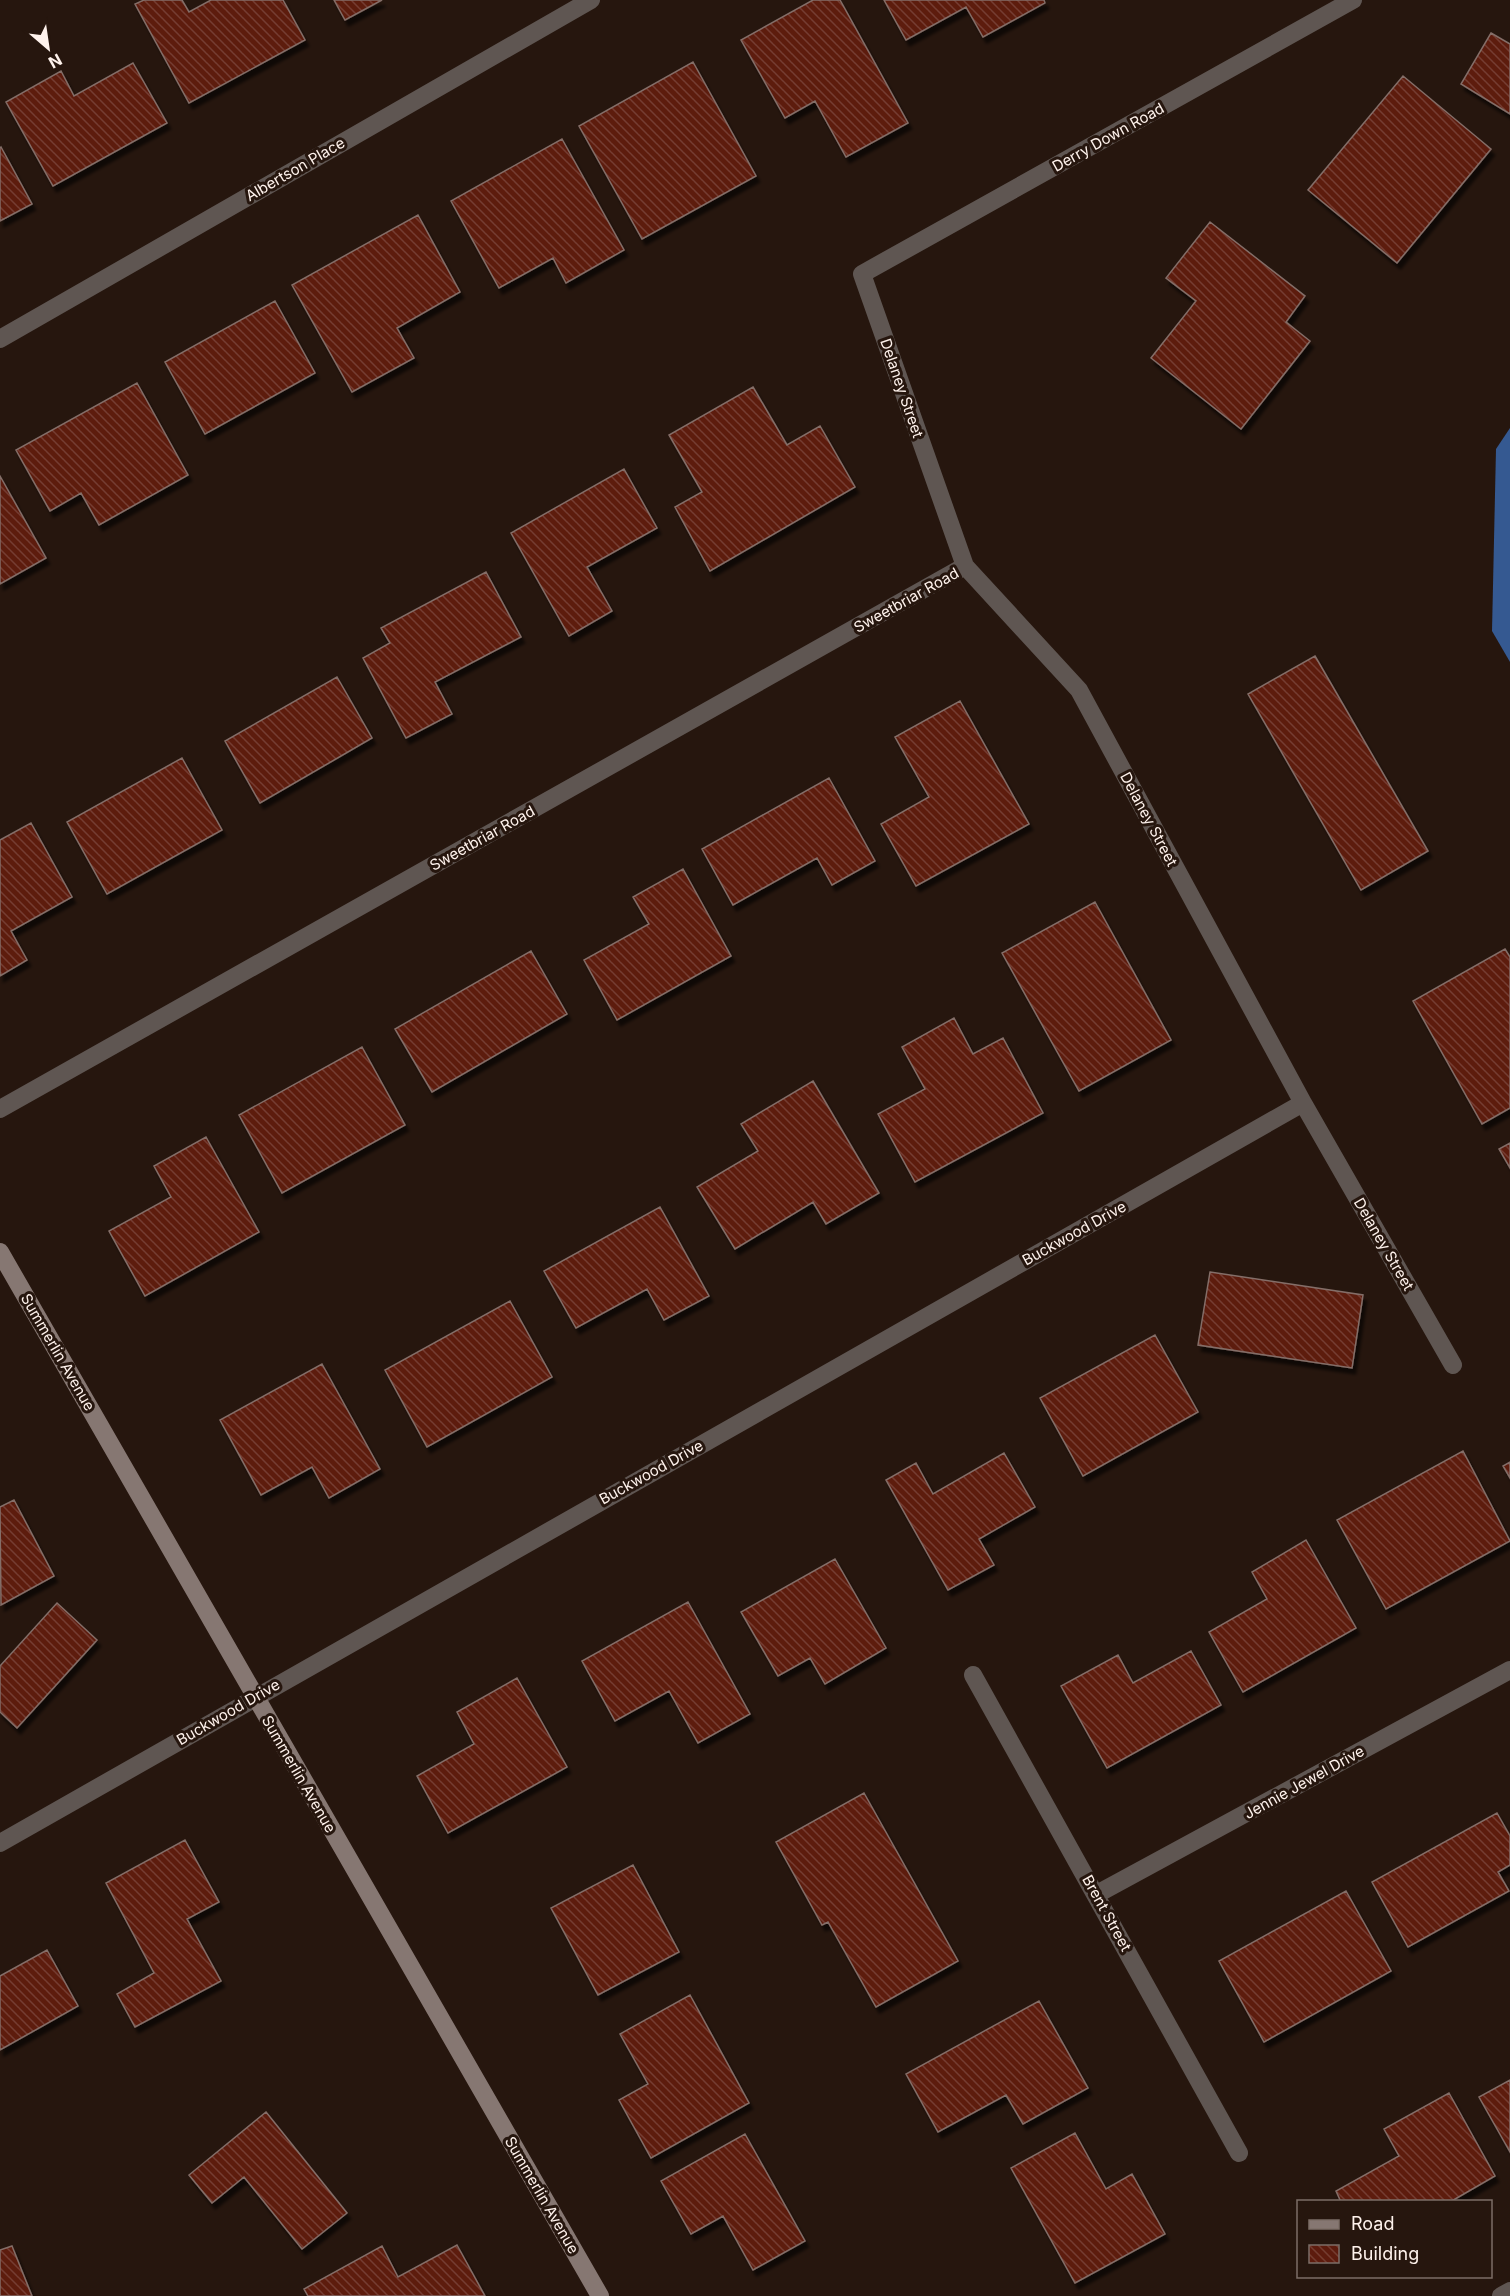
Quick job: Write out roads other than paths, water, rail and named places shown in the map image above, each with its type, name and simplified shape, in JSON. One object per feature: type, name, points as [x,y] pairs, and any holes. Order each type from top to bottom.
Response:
[{"type":"street","name":"Albertson Place","points":[[0,339],[591,0]]},
{"type":"street","name":"Derry Down Road","points":[[862,274],[1353,0]]},
{"type":"street","name":"Delaney Street","points":[[862,274],[965,566],[1079,690],[1303,1103],[1453,1365]]},
{"type":"street","name":"Sweetbriar Road","points":[[0,1109],[965,566]]},
{"type":"street","name":"Buckwood Drive","points":[[0,1843],[1303,1103]]},
{"type":"street","name":"Summerlin Avenue","points":[[0,1252],[600,2296]]},
{"type":"street","name":"Jennie Jewel Drive","points":[[1097,1894],[1510,1670]]},
{"type":"street","name":"Brent Street","points":[[973,1675],[1097,1894],[1239,2153]]},
{"type":"street","points":[[1501,2296],[1510,2291]]},
{"type":"water","points":[[1510,428],[1510,662],[1492,631],[1496,449]]}]
